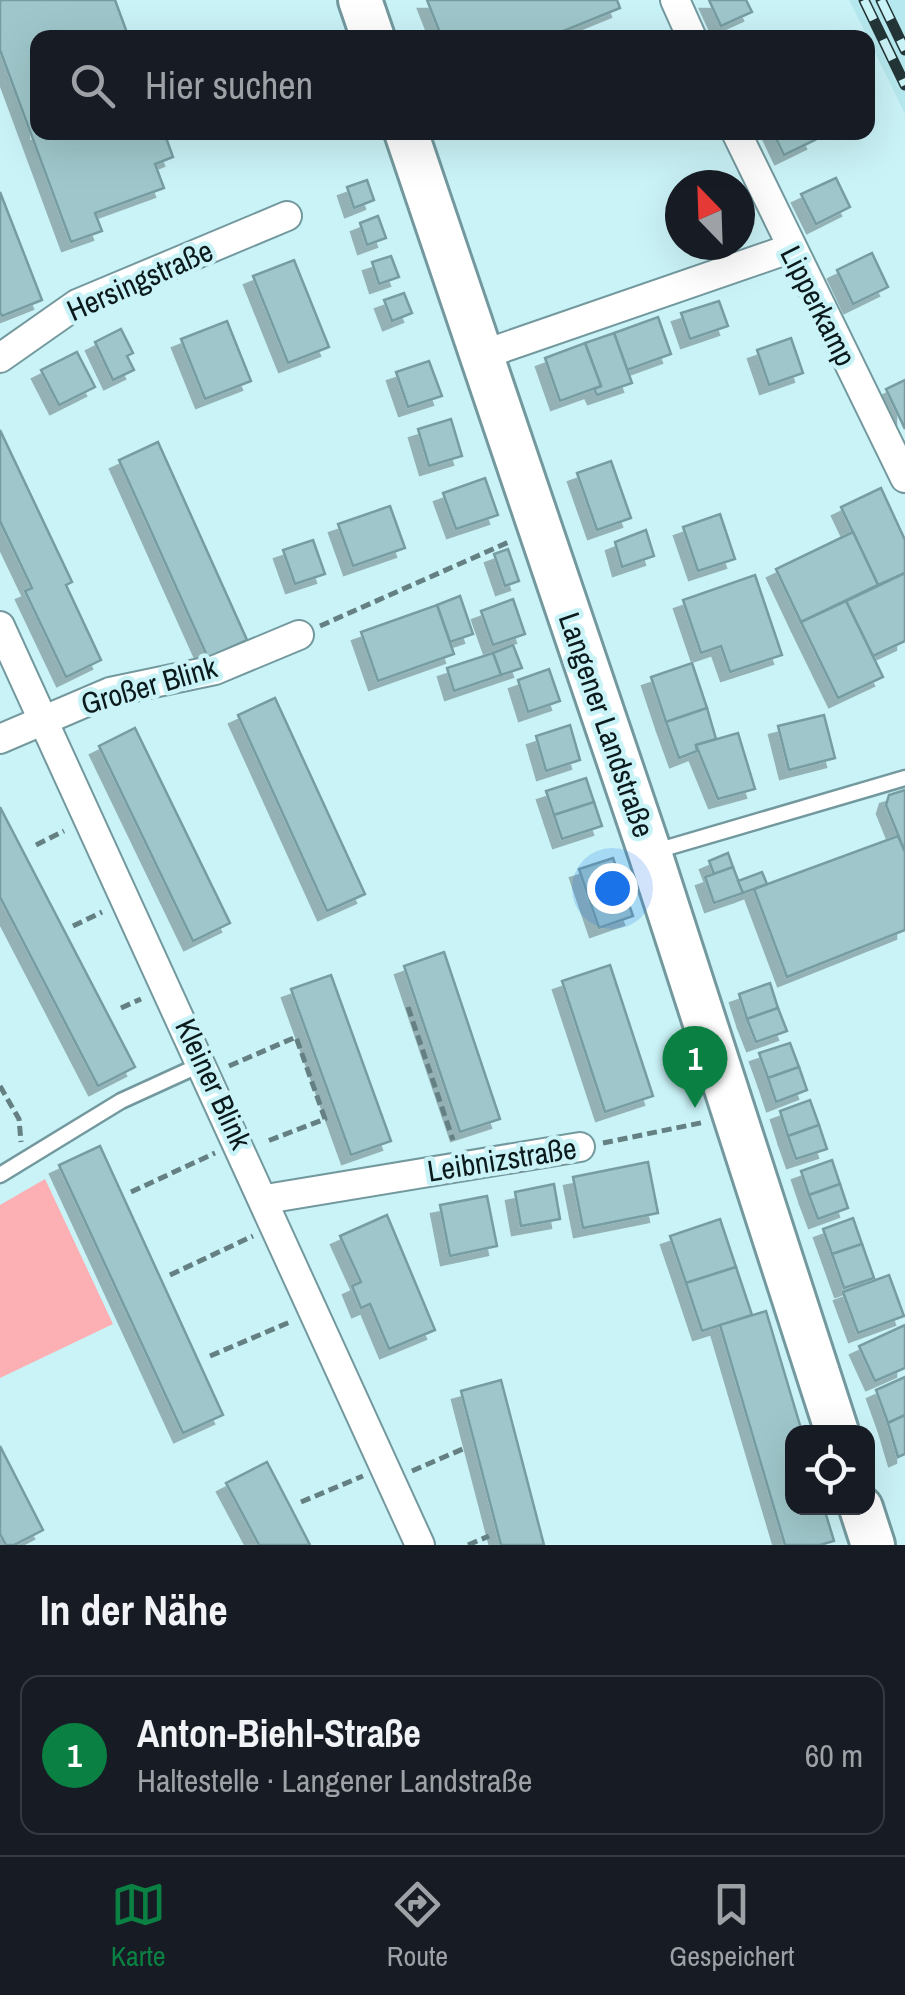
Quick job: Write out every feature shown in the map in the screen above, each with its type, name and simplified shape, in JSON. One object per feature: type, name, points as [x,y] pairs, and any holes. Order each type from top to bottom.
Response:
[{"type":"main road","points":[[360,0],[371,30]]},
{"type":"main road","name":"Langener Landstraße","points":[[409,140],[650,852],[835,1425]]},
{"type":"main road","points":[[863,1515],[872,1545]]},
{"type":"street","points":[[674,0],[688,30]]},
{"type":"street","name":"Lipperkamp","points":[[740,140],[789,249],[905,478]]},
{"type":"street","name":"Hersingstraße","points":[[0,358],[77,304],[287,216]]},
{"type":"street","points":[[482,356],[789,249]]},
{"type":"street","name":"Kleiner Blink","points":[[0,626],[242,1146],[420,1545]]},
{"type":"street","name":"Großer Blink","points":[[0,739],[110,692],[215,670],[299,635]]},
{"type":"street","name":"Leibnizstraße","points":[[271,1211],[462,1167],[580,1147]]},
{"type":"lane","points":[[650,852],[905,778]]},
{"type":"lane","points":[[0,1175],[121,1101],[206,1070]]},
{"type":"path","points":[[299,635],[538,530]]},
{"type":"path","points":[[408,1007],[462,1167]]},
{"type":"path","points":[[131,1192],[242,1146],[325,1119],[296,1037],[206,1070]]},
{"type":"path","points":[[0,1086],[19,1120],[20,1140],[30,1157]]},
{"type":"path","name":"Leibnizstraße","points":[[580,1147],[737,1116]]},
{"type":"path","points":[[170,1275],[271,1211]]},
{"type":"path","points":[[210,1356],[316,1310]]},
{"type":"path","points":[[301,1502],[464,1448]]},
{"type":"path","points":[[468,1545],[489,1536]]},
{"type":"shaded area","points":[[849,0],[905,0],[905,114],[875,52],[875,30],[864,30]]},
{"type":"shaded area","points":[[45,1179],[113,1324],[0,1378],[0,1205]]},
{"type":"building","points":[[0,0],[115,0],[126,30],[30,30],[30,131],[0,50]]},
{"type":"building","points":[[427,0],[617,0],[620,8],[566,30],[439,30]]},
{"type":"building","points":[[709,0],[746,0],[752,12],[721,26]]},
{"type":"building","points":[[33,140],[167,140],[173,157],[155,164],[164,188],[95,213],[102,231],[71,242]]},
{"type":"building","points":[[777,140],[815,140],[784,155]]},
{"type":"building","points":[[836,178],[850,207],[816,224],[801,194]]},
{"type":"building","points":[[367,180],[374,200],[354,208],[347,187]]},
{"type":"building","points":[[0,192],[42,300],[2,316],[0,312]]},
{"type":"building","points":[[378,216],[386,238],[367,245],[360,223]]},
{"type":"building","points":[[872,253],[888,287],[853,304],[837,270]]},
{"type":"building","points":[[391,256],[399,277],[379,284],[372,262]]},
{"type":"building","points":[[294,260],[329,347],[288,363],[253,276]]},
{"type":"building","points":[[404,293],[412,313],[392,321],[384,300]]},
{"type":"building","points":[[719,301],[728,326],[690,339],[681,313]]},
{"type":"building","points":[[658,317],[671,354],[627,370],[614,333]]},
{"type":"building","points":[[227,321],[251,381],[205,399],[181,339]]},
{"type":"building","points":[[121,329],[133,353],[127,356],[134,370],[113,380],[95,342]]},
{"type":"building","points":[[614,333],[632,383],[597,395],[594,389],[601,386],[585,343]]},
{"type":"building","points":[[791,338],[803,373],[769,385],[757,350]]},
{"type":"building","points":[[585,343],[601,386],[560,401],[545,358]]},
{"type":"building","points":[[77,352],[95,387],[59,405],[41,370]]},
{"type":"building","points":[[429,361],[442,396],[408,407],[396,372]]},
{"type":"building","points":[[905,380],[905,429],[886,389]]},
{"type":"building","points":[[451,419],[462,456],[429,466],[418,429]]},
{"type":"building","points":[[0,430],[72,582],[66,585],[101,660],[66,677],[25,591],[32,588],[0,521]]},
{"type":"building","points":[[158,442],[247,640],[208,658],[119,460]]},
{"type":"building","points":[[611,461],[631,518],[597,530],[577,473]]},
{"type":"building","points":[[485,478],[498,515],[456,529],[443,493]]},
{"type":"building","points":[[881,488],[905,540],[905,573],[878,585],[841,507]]},
{"type":"building","points":[[390,506],[405,548],[353,566],[338,524]]},
{"type":"building","points":[[720,514],[735,559],[698,571],[683,527]]},
{"type":"building","points":[[646,530],[654,556],[622,567],[615,542]]},
{"type":"building","points":[[853,532],[878,585],[801,622],[776,569]]},
{"type":"building","points":[[313,540],[325,574],[295,584],[283,550]]},
{"type":"building","points":[[508,549],[519,581],[505,586],[494,554]]},
{"type":"building","points":[[905,573],[905,641],[873,656],[846,601]]},
{"type":"building","points":[[755,575],[782,655],[730,672],[721,646],[701,653],[683,600]]},
{"type":"building","points":[[460,596],[473,634],[450,642],[437,605]]},
{"type":"building","points":[[513,599],[525,634],[493,645],[481,611]]},
{"type":"building","points":[[846,601],[883,677],[838,698],[801,622]]},
{"type":"building","points":[[437,605],[454,654],[378,681],[361,632]]},
{"type":"building","points":[[513,645],[522,668],[501,675],[493,653]]},
{"type":"building","points":[[493,653],[501,675],[454,691],[447,668]]},
{"type":"building","points":[[692,663],[707,708],[666,722],[651,677]]},
{"type":"building","points":[[549,669],[560,701],[528,712],[518,680]]},
{"type":"building","points":[[275,698],[365,894],[327,911],[238,715]]},
{"type":"building","points":[[707,708],[716,739],[696,745],[697,751],[679,758],[666,722]]},
{"type":"building","points":[[824,715],[835,758],[789,770],[778,726]]},
{"type":"building","points":[[570,725],[580,760],[546,771],[536,736]]},
{"type":"building","points":[[135,728],[230,923],[193,941],[99,746]]},
{"type":"building","points":[[738,733],[755,789],[718,799],[696,745]]},
{"type":"building","points":[[586,778],[594,802],[554,815],[546,791]]},
{"type":"building","points":[[905,790],[905,852],[886,805],[889,795]]},
{"type":"building","points":[[594,802],[602,826],[562,839],[554,815]]},
{"type":"building","points":[[0,807],[135,1067],[98,1086],[0,897]]},
{"type":"building","points":[[898,836],[905,852],[905,930],[787,977],[754,889]]},
{"type":"building","points":[[728,853],[733,867],[714,874],[709,861]]},
{"type":"building","points":[[613,858],[633,916],[599,928],[579,869]]},
{"type":"building","points":[[733,867],[743,893],[714,903],[705,877]]},
{"type":"building","points":[[762,872],[767,884],[743,893],[738,881]]},
{"type":"building","points":[[444,952],[500,1119],[460,1132],[404,966]]},
{"type":"building","points":[[610,965],[653,1096],[605,1112],[562,981]]},
{"type":"building","points":[[331,975],[391,1141],[351,1155],[291,989]]},
{"type":"building","points":[[770,983],[778,1008],[747,1019],[739,994]]},
{"type":"building","points":[[778,1008],[787,1031],[756,1042],[747,1019]]},
{"type":"building","points":[[790,1043],[799,1067],[768,1078],[759,1053]]},
{"type":"building","points":[[799,1067],[807,1090],[776,1102],[768,1078]]},
{"type":"building","points":[[810,1100],[819,1125],[788,1136],[780,1111]]},
{"type":"building","points":[[819,1125],[827,1149],[796,1159],[788,1136]]},
{"type":"building","points":[[100,1146],[223,1415],[183,1433],[59,1165]]},
{"type":"building","points":[[832,1160],[840,1184],[809,1195],[801,1171]]},
{"type":"building","points":[[648,1162],[658,1213],[583,1228],[573,1177]]},
{"type":"building","points":[[554,1184],[560,1219],[521,1226],[515,1192]]},
{"type":"building","points":[[840,1184],[848,1208],[818,1219],[809,1195]]},
{"type":"building","points":[[487,1196],[497,1246],[450,1256],[440,1205]]},
{"type":"building","points":[[387,1215],[435,1330],[389,1349],[370,1304],[361,1308],[352,1286],[361,1282],[340,1236]]},
{"type":"building","points":[[853,1218],[862,1244],[832,1254],[823,1229]]},
{"type":"building","points":[[720,1219],[736,1267],[686,1283],[670,1236]]},
{"type":"building","points":[[862,1244],[874,1278],[844,1288],[832,1254]]},
{"type":"building","points":[[736,1267],[752,1315],[702,1331],[686,1283]]},
{"type":"building","points":[[889,1275],[904,1316],[858,1333],[843,1292]]},
{"type":"building","points":[[766,1311],[800,1425],[785,1425],[785,1515],[826,1515],[834,1541],[785,1545],[720,1325]]},
{"type":"building","points":[[905,1325],[905,1368],[875,1381],[859,1346]]},
{"type":"building","points":[[905,1377],[905,1415],[888,1423],[876,1390]]},
{"type":"building","points":[[501,1380],[544,1545],[501,1545],[461,1391]]},
{"type":"building","points":[[905,1415],[905,1454],[898,1457],[888,1423]]},
{"type":"building","points":[[0,1446],[43,1530],[14,1545],[6,1545],[0,1534]]},
{"type":"building","points":[[267,1462],[310,1545],[259,1545],[226,1483]]},
{"type":"railway","points":[[864,0],[905,85]]},
{"type":"railway","points":[[881,0],[905,50]]},
{"type":"place","name":"Anton-Biehl-Straße","points":[[695,1108]]}]
